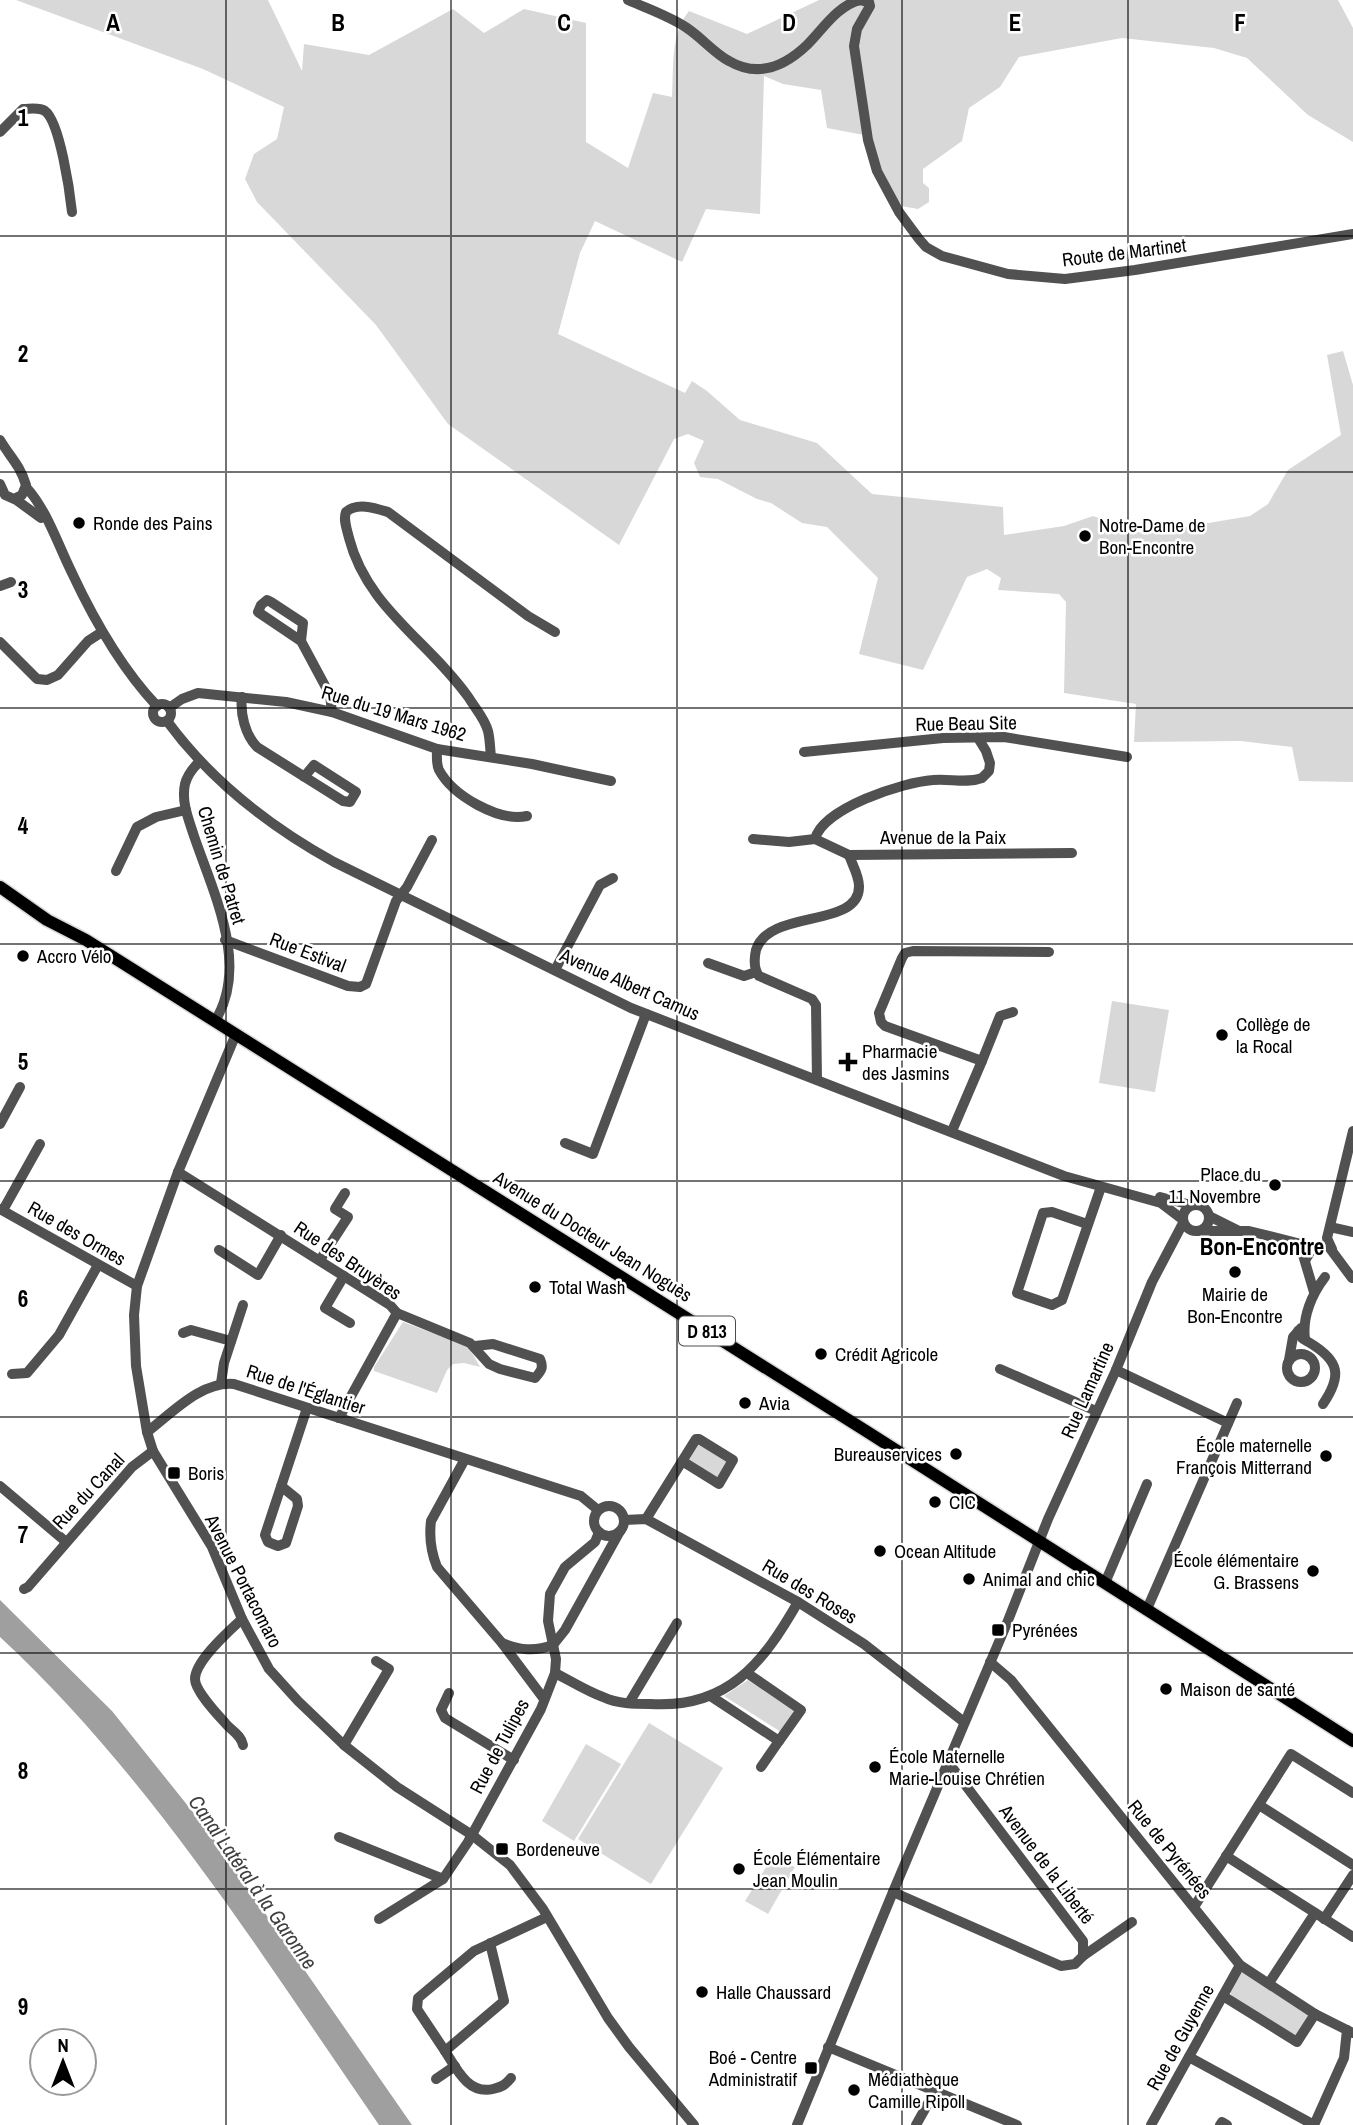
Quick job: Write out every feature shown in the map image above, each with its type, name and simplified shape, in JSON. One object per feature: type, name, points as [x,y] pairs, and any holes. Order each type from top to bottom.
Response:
[{"type":"main road","name":"Avenue du Docteur Jean Noguès","points":[[0,887],[20,900],[32,903],[58,924],[1353,1741]]},
{"type":"street","name":"Route de Martinet","points":[[628,0],[684,26],[728,61],[757,70],[779,66],[791,59],[851,3],[867,1],[870,6],[857,29],[854,46],[871,157],[899,212],[926,247],[942,256],[1008,274],[1065,279],[1353,234]]},
{"type":"street","points":[[0,132],[23,109],[36,108],[45,111],[52,123],[67,172],[72,212]]},
{"type":"street","name":"Avenue Albert Camus","points":[[0,440],[19,464],[26,487],[103,632],[141,690],[157,706],[153,712],[154,717],[160,722],[167,721],[199,762],[261,816],[297,841],[334,862],[646,1014],[1064,1176],[1161,1203],[1189,1226]]},
{"type":"street","points":[[0,460],[15,460]]},
{"type":"street","name":"Avenue Albert Camus","points":[[0,484],[5,495],[36,513],[48,524]]},
{"type":"street","points":[[0,503],[22,495],[26,487]]},
{"type":"street","points":[[491,757],[488,729],[460,685],[386,609],[371,588],[354,556],[344,516],[346,512],[350,508],[361,506],[388,512],[528,616],[555,632]]},
{"type":"street","points":[[0,642],[37,679],[47,680],[58,675],[88,641],[103,632]]},
{"type":"street","points":[[301,641],[330,695],[332,712]]},
{"type":"street","name":"Rue du 19 Mars 1962","points":[[169,708],[198,693],[286,702],[332,712],[437,748],[611,781]]},
{"type":"street","points":[[242,697],[241,708],[253,743],[304,777]]},
{"type":"street","points":[[157,706],[165,705],[169,708],[171,715],[167,721]]},
{"type":"street","name":"Rue Beau Site","points":[[804,752],[943,738],[1004,737],[1127,757]]},
{"type":"street","points":[[752,839],[789,842],[816,839],[820,828],[844,809],[901,786],[933,780],[982,778],[989,771],[990,763],[978,738]]},
{"type":"street","points":[[437,748],[439,770],[454,788],[475,804],[506,816],[527,816]]},
{"type":"street","name":"Chemin de Patret","points":[[199,762],[186,780],[184,788],[186,810],[219,907],[225,940],[228,985],[223,1008],[215,1021]]},
{"type":"street","points":[[116,871],[136,827],[156,817],[186,810]]},
{"type":"street","name":"Avenue de la Paix","points":[[816,839],[849,855],[1072,853]]},
{"type":"street","points":[[401,894],[432,840]]},
{"type":"street","points":[[817,1080],[816,1005],[812,999],[764,979],[756,972],[754,961],[762,938],[770,932],[843,911],[851,905],[859,886],[849,855]]},
{"type":"street","points":[[555,970],[600,885],[613,878]]},
{"type":"street","name":"Rue Estival","points":[[225,940],[348,986],[360,987],[366,984],[396,901],[401,894]]},
{"type":"street","points":[[982,1061],[885,1026],[881,1022],[879,1013],[905,953],[1049,952]]},
{"type":"street","points":[[708,963],[744,976],[756,972]]},
{"type":"street","points":[[952,1131],[1000,1016],[1013,1012]]},
{"type":"street","points":[[565,1143],[593,1154],[646,1014]]},
{"type":"street","name":"Avenue Portacomaro","points":[[236,1034],[178,1172],[136,1286],[136,1366],[147,1432],[153,1451],[212,1547],[242,1619],[269,1669],[344,1745],[397,1787],[472,1835],[510,1865],[530,1889],[608,2018],[694,2125]]},
{"type":"street","points":[[0,1125],[20,1087]]},
{"type":"street","points":[[1306,1259],[1324,1241],[1353,1131]]},
{"type":"street","points":[[1,1210],[40,1144]]},
{"type":"street","name":"Rue des Bruyères","points":[[178,1172],[390,1305],[397,1313],[339,1418]]},
{"type":"street","points":[[1087,1224],[1052,1212],[1043,1213],[1017,1293],[1052,1305],[1062,1300],[1101,1186]]},
{"type":"street","points":[[320,1260],[348,1217],[335,1209],[345,1193]]},
{"type":"street","name":"Avenue Albert Camus","points":[[1128,1193],[1191,1205]]},
{"type":"street","points":[[1189,1226],[1185,1211],[1191,1205],[1203,1207],[1209,1216],[1238,1231]]},
{"type":"street","name":"Rue des Ormes","points":[[1,1210],[136,1286]]},
{"type":"street","points":[[1189,1226],[1206,1226],[1209,1216]]},
{"type":"street","points":[[1189,1226],[1256,1232],[1290,1242],[1324,1241],[1353,1232]]},
{"type":"street","name":"Rue Lamartine","points":[[797,2125],[1038,1541],[1152,1282],[1189,1226]]},
{"type":"street","points":[[219,1250],[258,1275],[281,1235]]},
{"type":"street","points":[[1324,1241],[1352,1278]]},
{"type":"street","points":[[1290,1242],[1306,1259],[1314,1292]]},
{"type":"street","points":[[1302,1333],[1293,1337],[1287,1368],[1290,1376],[1297,1381],[1306,1381],[1315,1372],[1315,1363],[1309,1356],[1302,1333],[1314,1292],[1337,1266],[1338,1261]]},
{"type":"street","points":[[12,1374],[27,1373],[59,1335],[98,1265]]},
{"type":"street","points":[[1310,1272],[1316,1277],[1352,1278]]},
{"type":"street","points":[[344,1276],[325,1308],[350,1323]]},
{"type":"street","points":[[221,1383],[224,1363],[243,1305]]},
{"type":"street","points":[[397,1313],[475,1346],[489,1364],[500,1370],[535,1378],[542,1370],[540,1359],[493,1344],[475,1346]]},
{"type":"street","points":[[183,1333],[191,1330],[231,1341]]},
{"type":"street","points":[[1302,1333],[1336,1368],[1336,1379],[1322,1404]]},
{"type":"street","points":[[1289,1360],[1296,1355],[1309,1356]]},
{"type":"street","points":[[1000,1369],[1096,1411]]},
{"type":"street","points":[[1115,1370],[1228,1423]]},
{"type":"street","name":"Rue de l'Églantier","points":[[147,1432],[207,1387],[221,1383],[234,1384],[465,1460]]},
{"type":"street","points":[[1147,1609],[1237,1403]]},
{"type":"street","points":[[281,1486],[297,1499],[298,1506],[285,1543],[278,1546],[268,1542],[265,1535],[281,1486],[307,1408]]},
{"type":"street","points":[[599,1532],[612,1535],[622,1525],[646,1519],[695,1440],[698,1438],[733,1460],[719,1484],[682,1461]]},
{"type":"street","name":"Rue du Canal","points":[[24,1588],[28,1587],[65,1541],[132,1467],[153,1451]]},
{"type":"street","points":[[544,1699],[502,1643],[437,1567],[433,1558],[431,1521],[465,1460],[581,1496],[598,1510]]},
{"type":"street","points":[[1105,1583],[1147,1484]]},
{"type":"street","points":[[0,1486],[65,1541]]},
{"type":"street","points":[[502,1643],[518,1650],[531,1650],[553,1645],[565,1630],[622,1525],[616,1508],[607,1506],[598,1510],[594,1519],[599,1532],[595,1542],[565,1567],[550,1594],[548,1621],[553,1645],[556,1659],[555,1673],[604,1698],[662,1705],[712,1696],[747,1673],[769,1649],[798,1602]]},
{"type":"street","name":"Rue des Roses","points":[[646,1519],[798,1602],[864,1644],[964,1722]]},
{"type":"street","points":[[242,1619],[202,1663],[195,1677],[198,1688],[224,1722],[242,1739],[243,1745]]},
{"type":"street","points":[[629,1703],[677,1623]]},
{"type":"street","points":[[344,1745],[390,1670],[376,1661]]},
{"type":"street","name":"Rue de Pyrénées","points":[[990,1662],[1011,1680],[1240,1965],[1315,2014],[1350,2031]]},
{"type":"street","name":"Rue de Tulipes","points":[[443,1879],[472,1835],[538,1717],[555,1673]]},
{"type":"street","points":[[747,1673],[801,1710],[761,1767]]},
{"type":"street","points":[[449,1693],[440,1710],[445,1718],[514,1760]]},
{"type":"street","points":[[712,1696],[779,1741]]},
{"type":"street","points":[[1194,1907],[1291,1754],[1353,1793]]},
{"type":"street","name":"Avenue de la Liberté","points":[[892,1892],[1061,1966],[1074,1964],[1083,1956],[1083,1941],[948,1762]]},
{"type":"street","points":[[1259,1805],[1353,1865]]},
{"type":"street","points":[[339,1837],[443,1879]]},
{"type":"street","points":[[1226,1856],[1353,1937]]},
{"type":"street","points":[[1269,1983],[1353,1875]]},
{"type":"street","points":[[379,1919],[443,1879]]},
{"type":"street","points":[[511,2078],[504,2087],[484,2091],[472,2087],[444,2051],[417,2009],[417,1999],[474,1951],[547,1917]]},
{"type":"street","points":[[1083,1956],[1132,1922]]},
{"type":"street","points":[[444,2051],[504,2001],[490,1943]]},
{"type":"street","name":"Rue de Guyenne","points":[[1151,2125],[1240,1965]]},
{"type":"street","points":[[1223,1996],[1297,2042],[1315,2014]]},
{"type":"street","points":[[1189,2057],[1314,2125],[1344,2058],[1350,2031]]},
{"type":"street","points":[[828,2047],[1012,2124]]},
{"type":"street","points":[[436,2080],[455,2066]]},
{"type":"street","points":[[916,2125],[935,2091]]},
{"type":"street","points":[[1220,2125],[1222,2122],[1227,2125]]},
{"type":"shaded area","points":[[16,0],[268,0],[302,71],[304,44],[369,55],[453,9],[484,33],[524,9],[586,23],[586,142],[628,168],[653,93],[672,97],[676,41],[689,11],[747,34],[819,0],[1338,0],[1353,28],[1353,142],[1308,115],[1247,58],[1214,48],[1122,38],[1019,57],[1000,87],[969,108],[962,141],[923,169],[923,183],[929,188],[929,202],[918,209],[901,206],[876,159],[869,136],[827,128],[821,90],[783,84],[764,76],[760,214],[706,209],[682,262],[595,221],[580,253],[558,334],[685,393],[692,381],[740,420],[817,443],[872,494],[1003,507],[1004,535],[1064,526],[1093,516],[1144,534],[1250,516],[1268,504],[1288,470],[1341,435],[1327,355],[1343,351],[1353,385],[1353,782],[1299,781],[1292,747],[1241,741],[1134,742],[1136,704],[1064,693],[1066,602],[1059,594],[998,590],[1001,578],[987,569],[967,577],[923,670],[859,654],[878,578],[827,527],[802,523],[771,503],[757,499],[718,479],[700,477],[694,463],[704,441],[688,434],[674,439],[619,545],[448,424],[376,325],[257,202],[245,179],[254,154],[277,139],[284,107],[203,69]]},
{"type":"shaded area","points":[[1112,1001],[1169,1010],[1155,1092],[1099,1083]]},
{"type":"shaded area","points":[[403,1322],[468,1346],[480,1367],[464,1363],[453,1364],[447,1370],[437,1393],[374,1371]]},
{"type":"shaded area","points":[[699,1444],[727,1462],[717,1478],[689,1460]]},
{"type":"shaded area","points":[[0,1600],[112,1711],[208,1831],[412,2125],[379,2125],[203,1870],[156,1809],[107,1749],[0,1637]]},
{"type":"shaded area","points":[[748,1680],[794,1711],[781,1732],[724,1696]]},
{"type":"shaded area","points":[[649,1723],[723,1768],[651,1884],[578,1839]]},
{"type":"shaded area","points":[[586,1744],[621,1764],[574,1841],[542,1821]]},
{"type":"shaded area","points":[[773,1856],[795,1867],[768,1914],[745,1901]]},
{"type":"shaded area","points":[[1240,1973],[1309,2015],[1296,2036],[1231,1995],[1230,1990]]},
{"type":"place","name":"Ronde des Pains","points":[[79,523]]},
{"type":"place","name":"Notre-Dame de Bon-Encontre","points":[[1085,536]]},
{"type":"place","name":"Accro Vélo","points":[[23,956]]},
{"type":"place","name":"Collège de la Rocal","points":[[1222,1035]]},
{"type":"place","name":"Pharmacie des Jasmins","points":[[848,1062]]},
{"type":"place","name":"Place du 11 Novembre","points":[[1275,1185]]},
{"type":"place","name":"Mairie de Bon-Encontre","points":[[1235,1272]]},
{"type":"place","name":"Total Wash","points":[[535,1287]]},
{"type":"place","name":"Crédit Agricole","points":[[821,1354]]},
{"type":"place","name":"Avia","points":[[745,1403]]},
{"type":"place","name":"Bureauservices","points":[[956,1454]]},
{"type":"place","name":"École maternelle François Mitterrand","points":[[1326,1456]]},
{"type":"place","name":"Boris","points":[[174,1473]]},
{"type":"place","name":"CIC","points":[[935,1502]]},
{"type":"place","name":"Ocean Altitude","points":[[880,1551]]},
{"type":"place","name":"École élémentaire G. Brassens","points":[[1313,1571]]},
{"type":"place","name":"Animal and chic","points":[[969,1579]]},
{"type":"place","name":"Pyrénées","points":[[998,1630]]},
{"type":"place","name":"Maison de santé","points":[[1166,1689]]},
{"type":"place","name":"École Maternelle Marie-Louise Chrétien","points":[[875,1767]]},
{"type":"place","name":"Bordeneuve","points":[[502,1849]]},
{"type":"place","name":"École Élémentaire Jean Moulin","points":[[739,1869]]},
{"type":"place","name":"Halle Chaussard","points":[[702,1992]]},
{"type":"place","name":"Boé - Centre Administratif","points":[[811,2068]]},
{"type":"place","name":"Médiathèque Camille Ripoll","points":[[854,2090]]},
{"type":"district","name":"Bon-Encontre","points":[[1262,1246]]},
{"type":"water label","name":"Canal Latéral à la Garonne","points":[[253,1882]]}]
